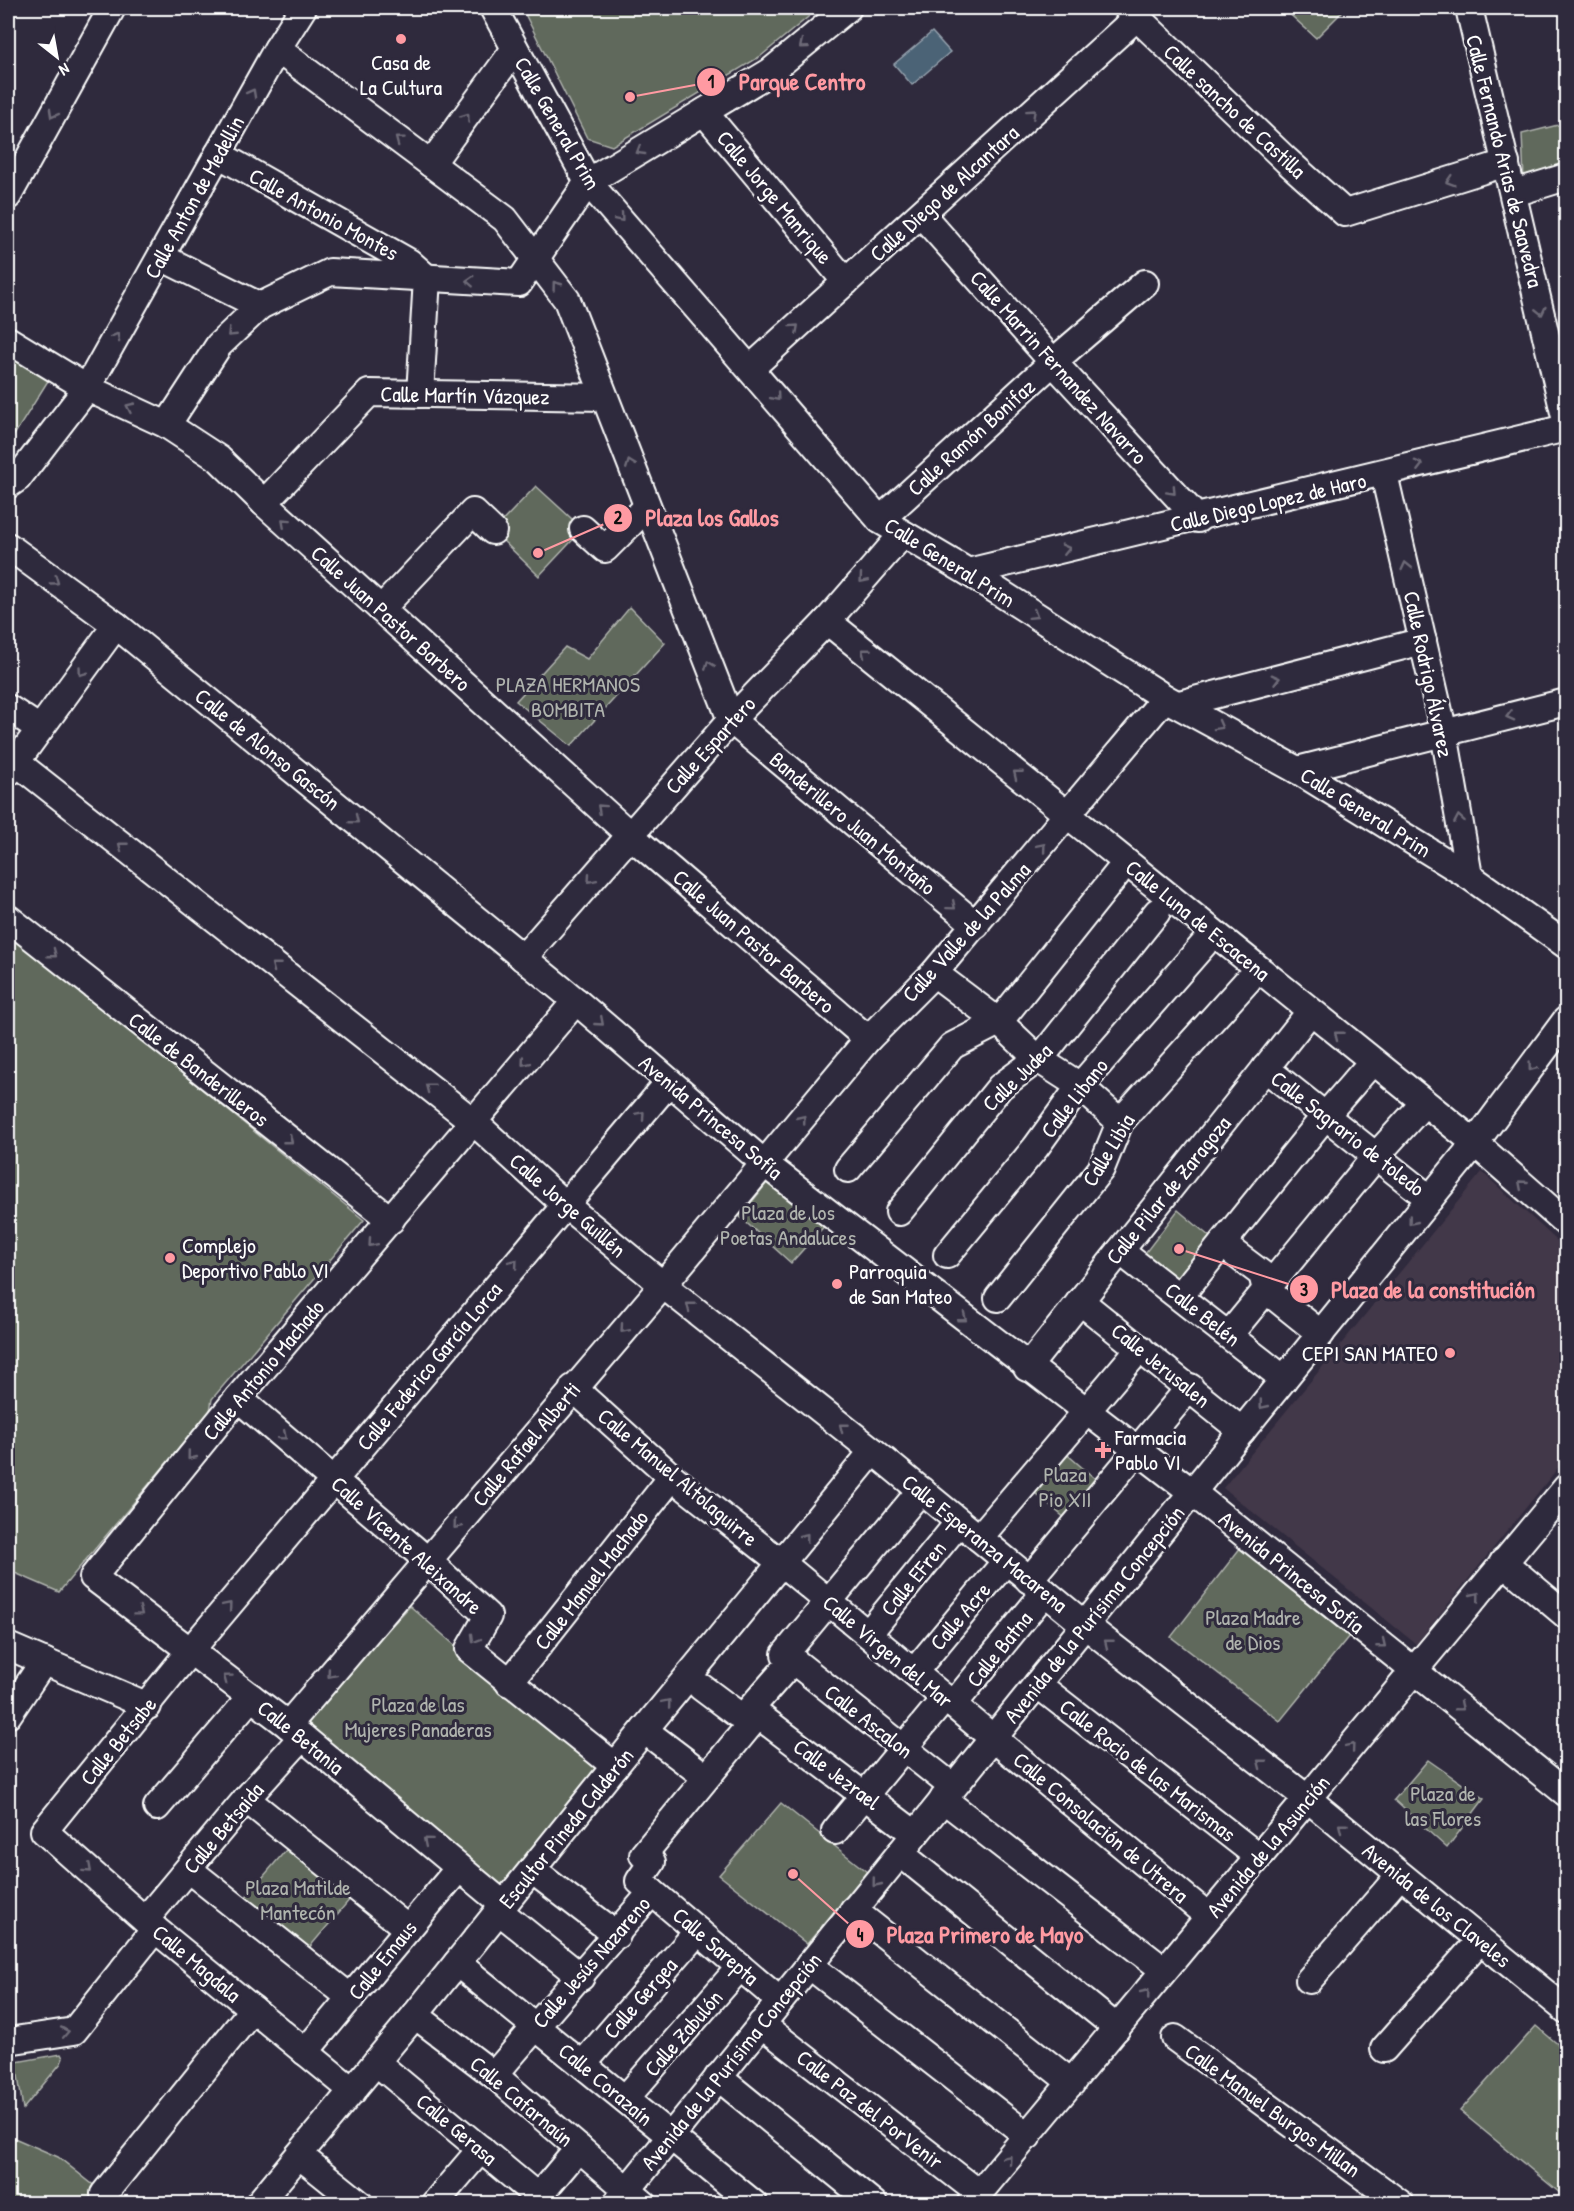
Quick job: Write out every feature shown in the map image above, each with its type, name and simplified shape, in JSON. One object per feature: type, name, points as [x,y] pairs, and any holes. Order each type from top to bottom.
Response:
[{"type":"street","points":[[8,196],[112,8]]},
{"type":"street","name":"Calle Anton de Medellin","points":[[8,485],[18,478],[87,388],[276,49],[303,8]]},
{"type":"street","name":"Calle General Prim","points":[[493,8],[588,182],[880,520],[968,572],[1172,701],[1297,770],[1468,876],[1566,945]]},
{"type":"street","points":[[167,425],[219,345],[260,306],[330,272],[519,283],[588,182],[770,72],[848,8]]},
{"type":"street","name":"Calle Fernando Arias de Saavedra","points":[[1469,8],[1566,421]]},
{"type":"street","name":"Calle sancho de Castilla","points":[[1132,12],[1286,160],[1345,213],[1506,163]]},
{"type":"street","name":"Calle Diego de Alcantara","points":[[751,368],[921,214],[1132,12]]},
{"type":"street","points":[[276,49],[505,219],[567,300],[730,720]]},
{"type":"street","points":[[431,164],[516,49]]},
{"type":"street","name":"Calle Jorge Manrique","points":[[704,112],[846,282]]},
{"type":"street","name":"Calle Antonio Montes","points":[[218,154],[409,262],[427,278]]},
{"type":"street","points":[[1514,193],[1566,177]]},
{"type":"street","name":"Calle Marrin Fernandez Navarro","points":[[921,214],[1053,363],[1197,519]]},
{"type":"street","points":[[160,257],[260,306]]},
{"type":"street","points":[[420,394],[427,278]]},
{"type":"street","name":"Calle Ramón Bonifaz","points":[[880,520],[1145,283]]},
{"type":"street","name":"Calle Juan Pastor Barbero","points":[[8,340],[87,388],[167,425],[219,459],[264,503],[630,835],[868,1039]]},
{"type":"street","name":"Calle Martín Vázquez","points":[[264,503],[369,393],[604,397]]},
{"type":"street","name":"Calle Diego Lopez de Haro","points":[[968,572],[1384,474],[1566,428]]},
{"type":"street","name":"Calle Rodrigo Álvarez","points":[[1384,474],[1444,733],[1468,876]]},
{"type":"street","points":[[583,529],[605,549],[647,507]]},
{"type":"street","points":[[381,609],[473,512],[493,531]]},
{"type":"street","name":"Calle Espartero","points":[[523,958],[730,720],[827,621],[902,535]]},
{"type":"street","name":"Calle de Alonso Gascón","points":[[8,546],[116,625],[523,958]]},
{"type":"street","name":"Calle Luna de Escacena","points":[[827,621],[1475,1143],[1566,1223]]},
{"type":"street","points":[[12,767],[116,625]]},
{"type":"street","points":[[1172,701],[1423,641]]},
{"type":"street","name":"Calle Valle de la Palma","points":[[765,1164],[868,1039],[934,973],[1068,816],[1172,701]]},
{"type":"street","points":[[1297,770],[1566,702]]},
{"type":"street","points":[[8,708],[40,729]]},
{"type":"street","name":"Banderillero Juan Montaño","points":[[730,720],[976,925]]},
{"type":"street","name":"Calle Jorge Guillén","points":[[12,767],[474,1123],[564,1204],[663,1285]]},
{"type":"street","points":[[848,1169],[952,1046],[999,1022],[1117,874]]},
{"type":"street","name":"Calle Judea","points":[[899,1212],[1000,1087],[1038,1059],[1157,912]]},
{"type":"street","name":"Calle de Banderilleros","points":[[8,918],[391,1220]]},
{"type":"street","name":"Calle Libano","points":[[947,1254],[1036,1147],[1080,1086],[1204,944]]},
{"type":"street","name":"Avenida Princesa Sofía","points":[[523,958],[765,1164],[1027,1368],[1192,1492],[1566,1793]]},
{"type":"street","points":[[934,973],[999,1022],[1038,1059],[1080,1086],[1120,1122]]},
{"type":"street","name":"Calle Libia","points":[[998,1298],[1101,1169],[1120,1122],[1248,980]]},
{"type":"street","name":"Calle Antonio Machado","points":[[93,1577],[238,1398],[576,1001]]},
{"type":"street","name":"Calle Pilar de Zaragoza","points":[[1027,1368],[1310,1012]]},
{"type":"street","name":"Avenida de la Purísima Concepción","points":[[629,2199],[669,2137],[1475,1143],[1566,1020]]},
{"type":"street","points":[[1180,1296],[1325,1116],[1372,1062]]},
{"type":"street","name":"Calle Sagrario de toledo","points":[[1265,1068],[1430,1198]]},
{"type":"street","name":"Calle Federico García Lorca","points":[[190,1651],[669,1082]]},
{"type":"street","points":[[1229,1335],[1376,1156],[1424,1103]]},
{"type":"street","name":"Calle Rafael Alberti","points":[[295,1731],[427,1560],[765,1164]]},
{"type":"street","points":[[1222,1244],[1263,1274],[1266,1290],[1321,1334]]},
{"type":"street","name":"Calle Belén","points":[[1120,1251],[1284,1379]]},
{"type":"street","name":"Calle Esperanza Macarena","points":[[663,1285],[873,1451],[1084,1625],[1308,1799]]},
{"type":"street","name":"Calle Jerusalen","points":[[1080,1301],[1242,1431]]},
{"type":"street","points":[[978,1538],[1140,1348]]},
{"type":"street","name":"Calle Batna","points":[[834,1831],[903,1748],[949,1701],[1137,1450],[1190,1387]]},
{"type":"street","name":"Calle Manuel Altolaguirre","points":[[573,1388],[672,1477],[783,1564]]},
{"type":"street","name":"Calle Vicente Aleixandre","points":[[238,1398],[427,1560],[488,1616],[470,1649],[509,1683],[615,1766]]},
{"type":"street","name":"Escultor Pineda Calderón","points":[[261,2202],[416,2015],[644,1730],[783,1564],[873,1451]]},
{"type":"street","name":"Calle Manuel Machado","points":[[509,1683],[672,1477]]},
{"type":"street","name":"Calle Jesús Nazareno","points":[[494,2075],[581,1977],[652,1892],[639,1881],[652,1862],[644,1855],[758,1715],[751,1708],[830,1603],[921,1490]]},
{"type":"street","name":"Avenida de la Asunción","points":[[974,2198],[1415,1671],[1503,1562],[1561,1505]]},
{"type":"street","name":"Calle EFren","points":[[868,1634],[959,1522]]},
{"type":"street","name":"Calle Acre","points":[[914,1672],[1006,1561]]},
{"type":"street","points":[[1503,1562],[1566,1615]]},
{"type":"street","name":"Calle Virgen del Mar","points":[[783,1564],[993,1738]]},
{"type":"street","name":"Calle Betania","points":[[93,1577],[295,1731],[459,1868],[501,1908],[581,1977]]},
{"type":"street","points":[[8,1646],[147,1706]]},
{"type":"street","name":"Calle Betsabe","points":[[44,1830],[190,1651]]},
{"type":"street","name":"Calle Ascalon","points":[[789,1657],[903,1748],[948,1793],[1164,1970]]},
{"type":"street","points":[[8,1715],[44,1661]]},
{"type":"street","name":"Calle Rocio de las Marismas","points":[[1037,1684],[1259,1857]]},
{"type":"street","points":[[701,1687],[737,1714],[758,1715]]},
{"type":"street","points":[[157,1807],[251,1697]]},
{"type":"street","name":"Calle Jezrael","points":[[758,1715],[864,1795],[907,1843],[1117,2028]]},
{"type":"street","points":[[644,1730],[706,1777]]},
{"type":"street","name":"Calle Betsaida","points":[[8,2041],[75,2031],[188,1869],[246,1799],[295,1731]]},
{"type":"street","name":"Calle Consolación de Utrera","points":[[993,1738],[1208,1916]]},
{"type":"street","points":[[246,1799],[408,1929]]},
{"type":"street","name":"Avenida de los Claveles","points":[[1308,1799],[1566,2010]]},
{"type":"street","name":"Calle Magdala","points":[[44,1830],[150,1924],[352,2091]]},
{"type":"street","name":"Calle Emaus","points":[[305,2052],[459,1868]]},
{"type":"street","points":[[188,1869],[351,1998]]},
{"type":"street","points":[[532,1870],[617,1935]]},
{"type":"street","points":[[1309,1980],[1400,1875]]},
{"type":"street","name":"Calle Sarepta","points":[[652,1892],[780,2001]]},
{"type":"street","points":[[853,1910],[1072,2083]]},
{"type":"street","name":"Calle Gergea","points":[[583,2064],[698,1931]]},
{"type":"street","points":[[1384,2049],[1480,1940]]},
{"type":"street","name":"Calle Corazaín","points":[[457,1963],[754,2204]]},
{"type":"street","points":[[809,1965],[1028,2136]]},
{"type":"street","name":"Calle Zabulón","points":[[625,2099],[740,1967]]},
{"type":"street","points":[[104,2194],[253,2009]]},
{"type":"street","name":"Calle Cafarnaún","points":[[416,2015],[494,2075],[579,2148],[629,2199]]},
{"type":"street","name":"Calle Paz del PorVenir","points":[[761,2025],[974,2198]]},
{"type":"street","name":"Calle Manuel Burgos Millan","points":[[1175,2038],[1401,2204]]},
{"type":"street","name":"Calle Gerasa","points":[[376,2062],[481,2149],[535,2200]]},
{"type":"street","points":[[718,2077],[874,2204]]},
{"type":"street","points":[[535,2200],[579,2148]]},
{"type":"street","points":[[434,2204],[481,2149]]},
{"type":"street","points":[[299,2155],[360,2204]]},
{"type":"shaded area","name":"CEPI SAN MATEO","points":[[1482,1172],[1566,1249],[1566,1458],[1416,1644],[1223,1488]]},
{"type":"green space","points":[[522,8],[819,8],[761,56],[612,146],[587,138]]},
{"type":"green space","points":[[1283,8],[1346,8],[1316,38]]},
{"type":"green space","points":[[1566,123],[1566,167],[1524,180],[1522,134]]},
{"type":"green space","points":[[8,351],[51,376],[8,445]]},
{"type":"green space","points":[[536,486],[583,529],[539,576],[493,531]]},
{"type":"green space","name":"PLAZA HERMANOS BOMBITA","points":[[630,607],[665,643],[571,746],[516,701],[565,647],[587,659]]},
{"type":"green space","name":"Complejo Deportivo Pablo VI","points":[[8,933],[364,1220],[212,1399],[210,1411],[59,1592],[8,1570]]},
{"type":"green space","name":"Plaza de los Poetas Andaluces","points":[[770,1179],[828,1222],[791,1263],[740,1217]]},
{"type":"green space","points":[[1178,1210],[1216,1242],[1181,1288],[1142,1257]]},
{"type":"green space","name":"Plaza Pio XII","points":[[1062,1450],[1100,1483],[1072,1524],[1030,1489]]},
{"type":"green space","name":"Plaza Madre de Dios","points":[[1241,1547],[1349,1636],[1280,1721],[1171,1637]]},
{"type":"green space","name":"Plaza de las Mujeres Panaderas","points":[[410,1606],[597,1770],[504,1891],[303,1721]]},
{"type":"green space","name":"Plaza de las Flores","points":[[1428,1760],[1484,1799],[1447,1848],[1394,1800]]},
{"type":"green space","points":[[781,1803],[867,1872],[807,1944],[719,1875]]},
{"type":"green space","name":"Plaza Matilde Mantecón","points":[[286,1850],[351,1898],[308,1949],[245,1898]]},
{"type":"green space","points":[[1536,2026],[1566,2051],[1566,2198],[1460,2111]]},
{"type":"green space","points":[[61,2054],[63,2058],[61,2063],[23,2109],[16,2062]]},
{"type":"green space","points":[[12,2137],[58,2157],[116,2203],[8,2204],[8,2139]]},
{"type":"water","points":[[932,32],[950,52],[912,85],[894,64]]},
{"type":"place","name":"Casa de La Cultura","points":[[401,39]]},
{"type":"place","name":"Parque Centro","points":[[630,97]]},
{"type":"place","name":"Plaza los Gallos","points":[[538,553]]},
{"type":"place","name":"Plaza de la constitución","points":[[1179,1249]]},
{"type":"place","name":"Complejo Deportivo Pablo VI","points":[[170,1258]]},
{"type":"place","name":"Parroquia de San Mateo","points":[[837,1284]]},
{"type":"place","name":"CEPI SAN MATEO","points":[[1450,1353]]},
{"type":"place","name":"Farmacia Pablo VI","points":[[1103,1450]]},
{"type":"place","name":"Plaza Primero de Mayo","points":[[793,1874]]}]
